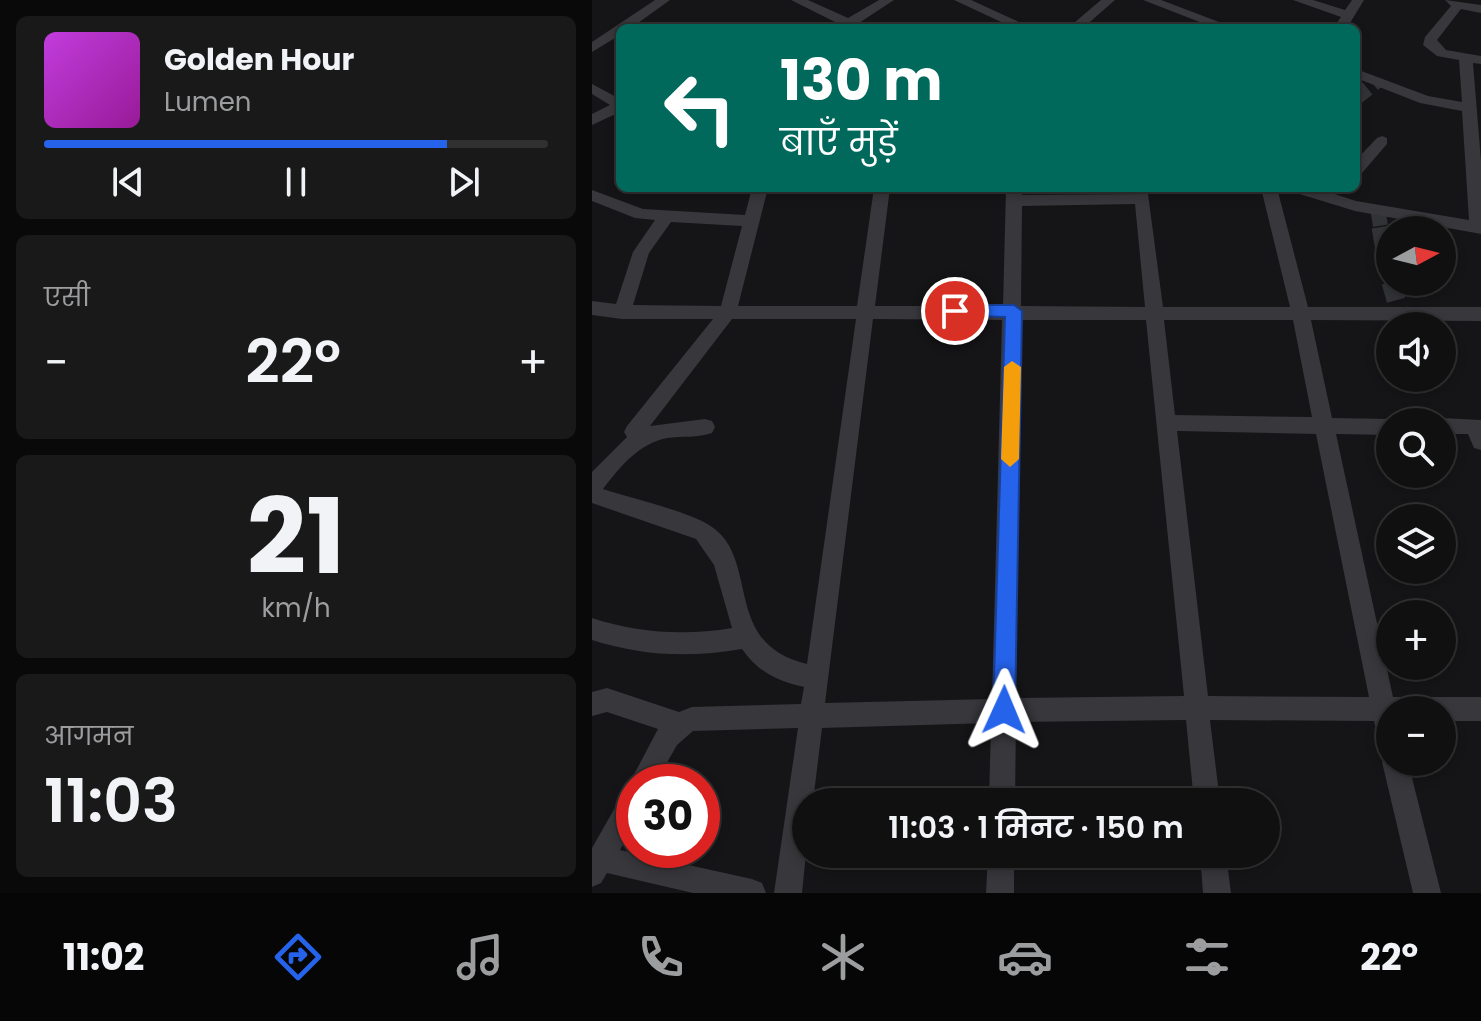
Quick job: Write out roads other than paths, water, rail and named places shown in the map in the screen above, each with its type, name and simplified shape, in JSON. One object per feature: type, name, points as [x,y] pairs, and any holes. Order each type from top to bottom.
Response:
[{"type":"street","points":[[628,24],[662,0]]},
{"type":"street","points":[[797,0],[846,24]]},
{"type":"street","points":[[853,24],[888,0]]},
{"type":"street","points":[[960,0],[983,4],[1018,24]]},
{"type":"street","points":[[1080,24],[1109,0]]},
{"type":"street","points":[[1149,0],[1217,24]]},
{"type":"street","points":[[1299,0],[1348,15]]},
{"type":"street","points":[[1342,24],[1358,0]]},
{"type":"street","points":[[1333,193],[1480,228],[1477,160],[1469,108],[1473,59],[1442,53],[1430,45],[1430,40],[1454,3],[1481,9]]},
{"type":"street","points":[[1173,24],[1186,13]]},
{"type":"street","points":[[592,48],[616,32]]},
{"type":"street","points":[[1360,75],[1425,100],[1469,108]]},
{"type":"street","points":[[592,88],[616,103]]},
{"type":"street","points":[[592,120],[616,107]]},
{"type":"street","points":[[1360,165],[1382,141]]},
{"type":"street","points":[[634,432],[695,358],[728,311],[759,192]]},
{"type":"street","points":[[788,893],[881,192]]},
{"type":"street","points":[[1270,192],[1300,312],[1380,696]]},
{"type":"street","points":[[1002,788],[1014,194],[1142,193],[1205,788]]},
{"type":"street","points":[[592,195],[641,214],[665,218],[752,221]]},
{"type":"street","points":[[622,312],[641,252],[665,218]]},
{"type":"street","points":[[592,308],[622,312],[1481,314]]},
{"type":"street","points":[[1167,423],[1376,427]]},
{"type":"street","points":[[592,487],[615,457],[640,437],[663,428],[705,427]]},
{"type":"street","points":[[1456,428],[1479,431]]},
{"type":"street","points":[[592,494],[692,528],[715,542],[746,637],[760,656],[777,667],[818,679]]},
{"type":"street","points":[[592,629],[641,644],[684,645],[746,637]]},
{"type":"street","points":[[592,704],[607,700],[678,724],[706,718],[1004,710],[1376,708]]},
{"type":"street","points":[[1456,709],[1481,709]]},
{"type":"street","points":[[654,764],[678,724]]},
{"type":"street","points":[[1398,776],[1427,893]]},
{"type":"street","points":[[616,832],[597,866],[752,893]]},
{"type":"street","points":[[1000,893],[1001,868]]},
{"type":"street","points":[[1214,868],[1217,893]]},
{"type":"tunnel","points":[[1360,95],[1377,81]]},
{"type":"tunnel","points":[[1378,211],[1379,216]]},
{"type":"tunnel","points":[[1395,296],[1399,312]]}]
